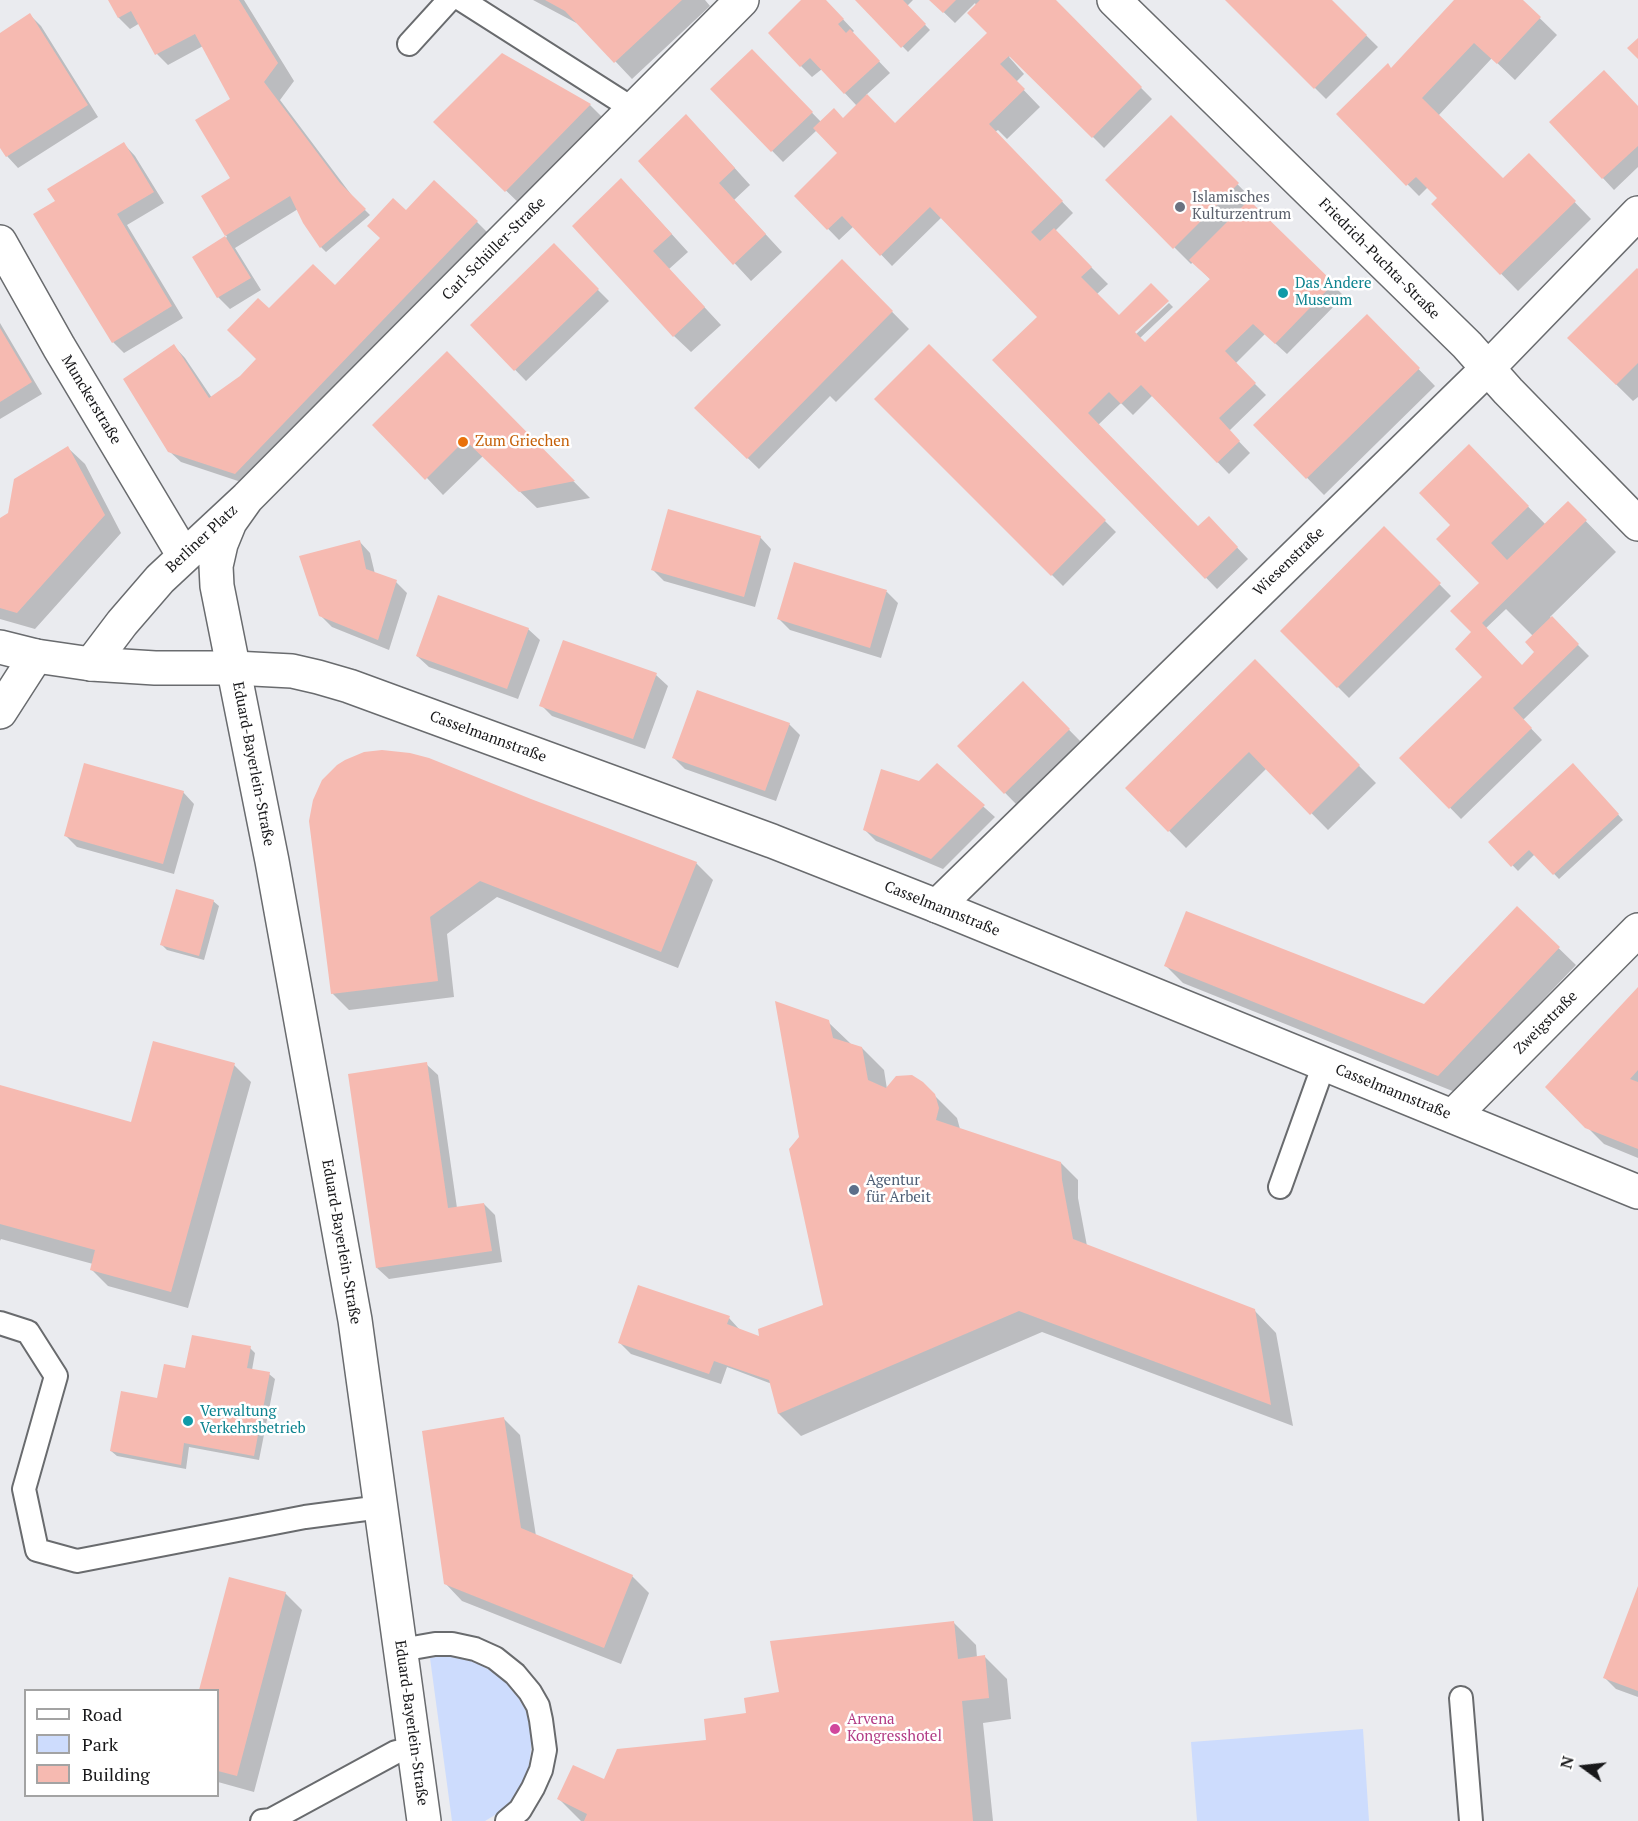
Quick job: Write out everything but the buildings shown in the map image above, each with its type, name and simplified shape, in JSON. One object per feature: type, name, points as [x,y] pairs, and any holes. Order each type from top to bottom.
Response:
[{"type":"street","name":"Carl-Schüller-Straße","points":[[247,498],[742,0]]},
{"type":"street","name":"Friedrich-Puchta-Straße","points":[[1114,0],[1417,295],[1638,524]]},
{"type":"street","name":"Wiesenstraße","points":[[937,906],[1488,368],[1638,213]]},
{"type":"street","name":"Munckerstraße","points":[[0,242],[59,347],[184,556]]},
{"type":"street","name":"Berliner Platz","points":[[91,664],[160,579],[247,498]]},
{"type":"street","name":"Berliner Platz","points":[[234,668],[217,586],[216,566],[221,544],[230,522],[247,498]]},
{"type":"street","points":[[0,647],[36,656],[91,664],[155,668],[234,668]]},
{"type":"street","points":[[0,712],[36,656]]},
{"type":"street","name":"Casselmannstraße","points":[[234,668],[292,671],[349,686],[761,837],[937,906],[1638,1192]]},
{"type":"street","name":"Eduard-Bayerlein-Straße","points":[[234,668],[272,861],[355,1320],[424,1821]]},
{"type":"street","name":"Zweigstraße","points":[[1453,1116],[1638,930]]},
{"type":"lane","points":[[409,44],[449,0]]},
{"type":"lane","points":[[462,0],[633,110]]},
{"type":"lane","points":[[1280,1187],[1324,1064]]},
{"type":"lane","points":[[0,1323],[28,1332],[56,1376],[24,1489],[37,1550],[77,1561],[305,1517],[381,1507]]},
{"type":"lane","points":[[401,1650],[435,1644],[452,1644],[475,1649],[495,1658],[515,1674],[530,1692],[542,1720],[545,1750],[541,1770],[533,1788],[520,1810],[507,1821]]},
{"type":"lane","points":[[1461,1698],[1471,1821]]},
{"type":"lane","points":[[262,1821],[271,1820],[396,1752],[414,1749]]},
{"type":"green space","points":[[430,1658],[471,1661],[488,1669],[506,1683],[526,1711],[531,1731],[529,1767],[510,1802],[485,1821],[452,1821]]},
{"type":"green space","points":[[1363,1729],[1369,1821],[1197,1821],[1191,1742]]},
{"type":"place","name":"Islamisches Kulturzentrum","points":[[1180,207]]},
{"type":"place","name":"Das Andere Museum","points":[[1283,293]]},
{"type":"place","name":"Zum Griechen","points":[[463,442]]},
{"type":"place","name":"Agentur für Arbeit","points":[[854,1190]]},
{"type":"place","name":"Verwaltung Verkehrsbetrieb","points":[[188,1421]]},
{"type":"place","name":"Arvena Kongresshotel","points":[[835,1729]]}]
